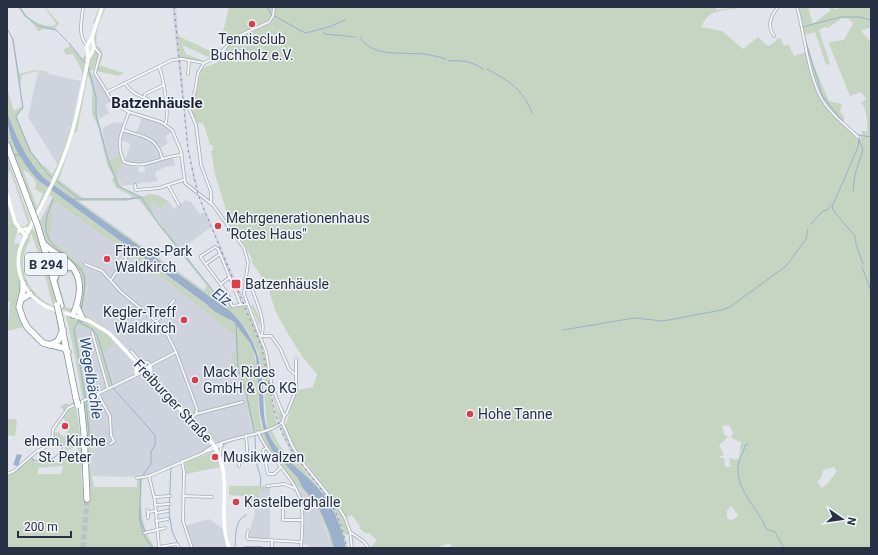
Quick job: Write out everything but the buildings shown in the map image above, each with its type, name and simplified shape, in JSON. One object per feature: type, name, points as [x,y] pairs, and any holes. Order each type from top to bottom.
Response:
[{"type":"highway","name":"B 294","points":[[7,145],[31,213],[34,228],[58,307],[63,317],[80,401],[84,440],[87,499]]},
{"type":"highway","name":"B 294","points":[[7,153],[31,213]]},
{"type":"highway","name":"B 294","points":[[34,228],[43,243],[54,280],[58,307]]},
{"type":"highway","points":[[43,243],[53,253],[72,267],[79,283],[76,312],[82,318]]},
{"type":"highway","points":[[54,280],[59,268],[64,266],[72,267]]},
{"type":"highway","points":[[22,283],[25,295],[19,307],[25,324],[37,339],[50,346],[64,348],[68,352]]},
{"type":"highway","name":"B 294","points":[[63,317],[63,330],[80,401]]},
{"type":"highway","points":[[50,346],[58,341],[63,330]]},
{"type":"street","points":[[84,7],[81,33],[91,47],[100,52],[95,73],[114,104],[128,112],[165,124],[176,137],[182,155],[183,180],[187,187],[211,203],[246,252],[248,262],[244,292],[266,352],[272,387],[284,416],[283,423],[296,453],[340,509],[350,532],[352,548]]},
{"type":"street","points":[[22,283],[19,272],[20,249],[26,236],[34,228],[70,141],[88,64],[92,37],[102,7]]},
{"type":"street","points":[[211,203],[211,192],[202,165],[196,125],[189,108],[195,91],[198,73],[204,63],[218,56],[227,45],[237,37],[267,23],[273,15],[274,7]]},
{"type":"street","points":[[774,36],[770,31],[769,25],[778,7]]},
{"type":"street","points":[[797,7],[809,59],[819,91],[826,105],[858,137]]},
{"type":"street","points":[[107,92],[174,60],[189,60],[204,63]]},
{"type":"street","points":[[188,74],[189,60]]},
{"type":"street","points":[[159,66],[162,72],[166,104],[167,121],[165,124]]},
{"type":"street","points":[[125,83],[131,92],[166,104]]},
{"type":"street","points":[[144,97],[145,94],[164,85]]},
{"type":"street","points":[[128,112],[119,139],[119,149],[124,162],[142,166],[162,158],[182,155]]},
{"type":"street","points":[[122,130],[155,142],[159,148],[162,158]]},
{"type":"street","points":[[135,185],[136,190],[139,192],[183,180]]},
{"type":"street","points":[[168,185],[179,205]]},
{"type":"street","points":[[7,194],[11,211],[20,231],[26,236]]},
{"type":"street","points":[[20,231],[34,228]]},
{"type":"street","points":[[241,305],[217,248],[209,250],[201,256],[221,284],[232,306],[241,305],[248,304]]},
{"type":"street","points":[[206,264],[220,254]]},
{"type":"street","points":[[111,281],[128,255]]},
{"type":"street","points":[[85,264],[102,271],[121,292],[164,328],[176,352],[197,409],[196,414]]},
{"type":"street","points":[[221,284],[230,277]]},
{"type":"street","points":[[245,279],[248,280],[260,311],[263,330],[261,336]]},
{"type":"street","points":[[25,295],[42,304],[58,307]]},
{"type":"street","points":[[157,321],[174,300]]},
{"type":"street","points":[[63,317],[76,312]]},
{"type":"street","name":"Freiburger Straße","points":[[82,318],[109,333],[209,438],[215,447],[220,456],[225,477],[225,530],[229,548]]},
{"type":"street","points":[[92,332],[109,388]]},
{"type":"street","points":[[261,336],[270,336],[280,348],[289,369],[296,374]]},
{"type":"street","points":[[131,351],[140,361],[148,362],[151,367],[150,376]]},
{"type":"street","points":[[7,474],[16,470],[36,451],[48,446],[52,441],[52,433],[68,408],[151,367],[176,352]]},
{"type":"street","points":[[284,416],[288,412],[296,390],[296,359]]},
{"type":"street","points":[[136,374],[137,363]]},
{"type":"street","points":[[98,394],[110,416],[111,436],[114,441],[110,444]]},
{"type":"street","points":[[191,419],[196,414],[243,402]]},
{"type":"street","points":[[139,478],[149,476],[225,442],[272,428],[283,423]]},
{"type":"street","points":[[259,432],[266,448],[281,467],[301,502],[301,548]]},
{"type":"street","points":[[239,466],[239,462],[248,460],[246,435]]},
{"type":"street","points":[[207,449],[209,438]]},
{"type":"street","points":[[204,452],[207,449],[222,445],[225,442]]},
{"type":"street","points":[[220,456],[222,445]]},
{"type":"street","points":[[266,448],[263,450],[263,457],[268,474],[274,474],[281,467]]},
{"type":"street","points":[[182,461],[184,472],[183,522],[192,548]]},
{"type":"street","points":[[149,476],[156,512],[158,547],[177,544],[179,548]]},
{"type":"street","points":[[267,486],[284,484],[294,488]]},
{"type":"street","points":[[154,497],[170,496]]},
{"type":"street","points":[[183,496],[212,497]]},
{"type":"street","points":[[155,505],[169,504]]},
{"type":"street","points":[[283,510],[283,520],[302,520]]},
{"type":"street","points":[[148,518],[147,511],[168,511]]},
{"type":"street","points":[[156,521],[168,519]]},
{"type":"street","points":[[144,533],[165,528]]},
{"type":"street","points":[[248,531],[247,538],[301,542]]},
{"type":"street","points":[[350,532],[363,541],[369,548]]},
{"type":"street","points":[[272,541],[272,548]]},
{"type":"street","points":[[245,548],[260,548]]},
{"type":"shaded area","points":[[172,7],[176,7],[189,150],[199,195],[258,333],[267,362],[273,402],[280,425],[290,446],[292,445],[335,509],[341,523],[348,548],[332,508],[320,489],[293,456],[282,435],[272,402],[262,348],[211,227],[181,249],[164,226],[162,227],[150,209],[151,204],[154,202],[159,209],[169,202],[174,209],[186,200],[191,202],[200,214],[204,212],[193,178],[188,150]]},
{"type":"shaded area","points":[[90,71],[105,90],[111,102],[105,105],[109,113],[99,119],[96,95]]},
{"type":"shaded area","points":[[38,72],[81,81],[71,126],[69,127],[69,133],[58,165],[28,117]]},
{"type":"shaded area","points":[[142,118],[161,122],[172,131],[165,137],[168,143],[159,149],[162,158],[172,155],[175,166],[168,166],[157,171],[155,174],[158,181],[121,186],[117,169],[124,162],[131,144],[118,139],[118,151],[121,156],[109,160],[102,129],[113,122],[123,123],[121,130],[135,135]],"holes":[[[130,164],[144,164],[145,172],[139,173],[138,167],[129,166]]]},
{"type":"shaded area","points":[[56,202],[168,282],[234,335],[236,352],[230,354],[242,383],[252,431],[258,431],[255,435],[232,441],[215,453],[198,456],[148,477],[92,476],[90,466],[92,440],[86,388],[75,331],[78,325],[94,331],[107,382],[113,383],[103,354],[97,321],[83,313],[87,289],[82,265],[50,239],[53,207]]},
{"type":"shaded area","points":[[296,486],[306,494],[319,511],[332,548],[310,548],[308,545],[303,544],[302,508],[299,497],[294,488]]},
{"type":"shaded area","points":[[264,487],[270,487],[270,538],[249,538],[255,509],[259,506],[259,490],[264,490]]},
{"type":"shaded area","points":[[209,519],[223,529],[227,548],[194,548],[185,526]]},
{"type":"green space","points":[[18,7],[21,7],[27,16],[35,22],[54,26],[56,23],[45,7],[59,23],[54,30],[41,29],[41,31],[38,31]]},
{"type":"green space","points":[[99,7],[106,7],[98,26],[96,36],[97,46],[100,48],[102,54],[93,42],[97,24],[93,23]]},
{"type":"green space","points":[[229,7],[716,7],[716,10],[741,7],[713,13],[705,20],[701,27],[722,31],[743,49],[758,37],[768,46],[776,41],[777,38],[781,39],[784,46],[788,44],[794,56],[806,52],[796,7],[808,7],[813,24],[831,10],[828,7],[837,9],[842,7],[871,7],[871,27],[861,31],[871,42],[871,548],[452,548],[449,543],[437,548],[370,548],[377,540],[369,533],[365,533],[359,528],[360,526],[352,515],[345,518],[349,534],[345,535],[338,516],[323,489],[301,461],[292,445],[285,425],[297,390],[313,387],[317,374],[304,359],[285,329],[275,310],[267,284],[252,263],[251,257],[239,235],[226,221],[228,219],[227,213],[215,174],[211,151],[213,150],[213,145],[210,145],[204,125],[202,123],[197,123],[190,109],[202,70],[219,62],[218,56],[213,59],[182,45],[186,54],[206,62],[180,59],[178,36],[219,55],[237,37],[256,29],[234,37],[233,36],[226,43],[223,32]],"holes":[[[842,18],[849,19],[853,23],[844,40],[830,42],[829,44],[850,96],[861,92],[866,99],[861,103],[866,112],[867,131],[862,131],[861,138],[858,140],[842,122],[844,122],[844,116],[840,112],[842,104],[829,101],[812,61],[805,35],[815,32],[826,65],[830,64],[819,30],[825,27],[828,28]],[[729,425],[733,433],[731,437],[739,442],[741,441],[739,458],[736,460],[730,458],[729,463],[731,467],[725,467],[724,458],[718,457],[724,455],[719,445],[728,437],[724,434],[722,426]],[[834,467],[837,471],[822,488],[817,482],[821,478],[823,470]],[[731,506],[738,515],[735,519],[730,520],[727,518],[727,511]]]},
{"type":"green space","points":[[7,27],[13,39],[19,74],[35,70],[48,72],[49,74],[36,71],[22,75],[20,84],[23,108],[17,117],[31,151],[43,166],[45,166],[52,174],[65,143],[76,108],[82,80],[82,73],[73,54],[66,55],[63,50],[70,46],[69,43],[82,59],[86,53],[91,53],[94,50],[99,54],[93,70],[90,71],[96,95],[98,118],[109,160],[121,156],[124,162],[117,169],[120,185],[125,190],[141,197],[149,194],[158,195],[169,202],[159,209],[154,202],[151,204],[153,213],[158,222],[162,227],[164,226],[223,304],[229,300],[232,308],[244,306],[256,332],[264,358],[278,426],[272,430],[285,453],[291,459],[294,457],[320,491],[281,453],[271,437],[267,428],[263,379],[258,352],[247,330],[233,314],[222,305],[44,178],[26,156],[13,131],[7,113],[7,88],[14,111],[22,106],[12,39]],"holes":[[[88,75],[92,87],[92,113],[99,130],[107,165],[114,177],[112,180],[116,188],[132,196],[131,198],[83,198],[59,180],[74,133],[77,132]],[[139,200],[207,286],[204,290],[80,201]]]},
{"type":"green space","points":[[102,54],[102,60],[99,65],[124,73],[119,76],[96,71]]},
{"type":"green space","points":[[7,127],[21,158],[39,181],[216,312],[232,321],[241,330],[251,346],[255,358],[260,418],[263,431],[274,451],[300,480],[304,490],[318,505],[326,521],[334,548],[332,548],[327,530],[315,506],[297,486],[294,488],[265,446],[258,431],[253,432],[242,383],[230,354],[236,352],[234,335],[168,282],[56,202],[53,207],[50,239],[82,265],[86,276],[83,313],[105,327],[118,339],[103,354],[113,384],[109,386],[94,331],[78,325],[76,327],[90,417],[92,440],[90,466],[94,487],[137,487],[137,477],[143,477],[141,496],[142,514],[146,532],[155,548],[7,548],[7,474],[14,471],[34,453],[33,457],[35,463],[51,461],[57,463],[78,450],[75,446],[66,452],[64,450],[67,442],[65,440],[63,444],[46,447],[52,441],[52,433],[59,432],[64,437],[70,427],[62,417],[65,412],[60,406],[67,403],[69,405],[73,402],[74,398],[63,352],[52,349],[37,341],[26,328],[23,327],[7,331],[10,302],[7,301],[7,157],[34,232],[53,197],[49,195],[38,217],[7,140]],"holes":[[[10,170],[28,223],[24,227],[19,225],[12,211],[8,192],[8,175]],[[23,170],[29,173],[36,182],[35,189],[43,194],[37,207]],[[17,232],[23,237],[20,244],[14,243]],[[31,233],[41,261],[53,306],[44,301],[30,287],[23,270],[25,251],[30,240]],[[63,271],[71,273],[75,281],[76,290],[72,308],[66,308],[60,288],[59,278]],[[29,298],[55,313],[59,336],[55,341],[42,339],[30,328],[26,320],[23,305],[25,299]],[[55,305],[64,307],[75,356],[86,430],[89,504],[86,502],[84,486],[82,485],[81,470],[85,470],[75,398]],[[63,466],[61,474],[38,474],[38,468]]]},
{"type":"green space","points":[[253,304],[260,320],[260,327],[251,306]]},
{"type":"green space","points":[[271,389],[279,413],[281,412],[283,416],[281,422],[284,425],[290,446],[274,404]]},
{"type":"green space","points":[[176,398],[190,411],[195,409],[195,414],[190,415]]},
{"type":"green space","points":[[7,419],[15,419],[17,422],[15,436],[7,435]]},
{"type":"green space","points":[[201,423],[221,441],[214,440]]},
{"type":"green space","points":[[213,453],[216,454],[220,467],[186,474],[185,461]]},
{"type":"green space","points":[[229,486],[264,486],[264,490],[259,490],[259,506],[255,509],[244,508],[244,496],[229,495]]},
{"type":"green space","points":[[326,501],[333,511],[344,535],[347,548],[339,525]]},
{"type":"water","points":[[7,112],[26,155],[44,178],[230,311],[245,329],[255,348],[261,369],[265,420],[271,438],[282,454],[318,488],[328,501],[336,516],[346,548],[334,548],[329,531],[318,506],[302,487],[298,478],[272,450],[265,436],[260,413],[256,357],[250,343],[234,322],[214,311],[39,181],[26,166],[16,150],[9,132]]},
{"type":"water","points":[[17,454],[22,455],[18,466],[13,465]]},
{"type":"waterway","points":[[20,7],[24,15],[39,26],[56,30],[67,41]]},
{"type":"waterway","points":[[267,7],[271,14],[305,33],[329,27],[345,20]]},
{"type":"waterway","points":[[798,7],[800,15]]},
{"type":"waterway","points":[[802,27],[841,17],[860,17],[871,20]]},
{"type":"waterway","points":[[7,29],[13,39],[23,108],[16,115],[16,117],[30,151],[42,167]]},
{"type":"waterway","points":[[323,32],[325,34],[355,37]]},
{"type":"waterway","points":[[360,37],[365,44],[380,51],[389,53],[433,55],[446,59]]},
{"type":"waterway","points":[[806,42],[822,95],[843,122]]},
{"type":"waterway","points":[[69,43],[85,63]]},
{"type":"waterway","points":[[448,61],[466,62],[483,69]]},
{"type":"waterway","points":[[88,67],[96,97],[96,115],[108,159],[118,186],[141,197],[161,227],[215,293],[223,306]]},
{"type":"waterway","points":[[487,69],[514,86],[524,97],[532,113]]},
{"type":"waterway","points":[[854,134],[859,139],[858,147],[832,207],[835,213],[855,236],[856,244],[863,264]]},
{"type":"waterway","points":[[858,135],[871,137]]},
{"type":"waterway","points":[[853,191],[855,174],[863,150],[859,140]]},
{"type":"waterway","points":[[14,155],[20,155]]},
{"type":"waterway","points":[[43,168],[46,171]]},
{"type":"waterway","points":[[47,173],[52,178]]},
{"type":"waterway","points":[[56,181],[80,199],[129,199],[141,197]]},
{"type":"waterway","points":[[53,199],[46,220],[47,235],[50,241],[81,269],[85,280],[81,310]]},
{"type":"waterway","name":"Elz","points":[[71,199],[77,199]]},
{"type":"waterway","points":[[811,224],[831,205]]},
{"type":"waterway","points":[[563,330],[634,318],[663,321],[722,310],[730,307],[786,266],[806,239],[808,229]]},
{"type":"waterway","points":[[862,267],[871,291]]},
{"type":"waterway","name":"Wegelbächle","points":[[79,319],[74,330],[86,401],[89,434],[87,437]]},
{"type":"waterway","points":[[79,322],[92,329],[97,335],[113,388],[155,435],[155,445],[151,452],[151,464],[140,479],[140,522],[143,531],[153,548]]},
{"type":"waterway","points":[[236,324],[238,369],[246,392],[254,431]]},
{"type":"waterway","points":[[255,436],[256,462],[261,478],[260,486]]},
{"type":"waterway","name":"Wegelbächle","points":[[10,474],[19,469],[31,457],[33,460],[40,461],[51,459],[60,452],[67,440],[74,444],[80,442]]},
{"type":"waterway","points":[[748,444],[745,445],[738,465],[741,485],[763,521],[766,529],[775,532],[784,548]]},
{"type":"waterway","points":[[171,467],[169,511],[172,531],[180,548]]},
{"type":"waterway","points":[[140,507],[140,519],[145,531]]},
{"type":"waterway","points":[[235,548],[239,521],[246,515]]},
{"type":"tunnel","points":[[83,548],[87,499]]},
{"type":"railway","points":[[174,7],[188,150],[198,195],[262,348],[274,410],[282,432],[293,453],[318,485],[334,509],[341,525],[347,548]]},
{"type":"place","name":"Tennisclub Buchholz e.V.","points":[[252,24]]},
{"type":"place","name":"Mehrgenerationenhaus \"Rotes Haus\"","points":[[218,226]]},
{"type":"place","name":"Fitness-Park Waldkirch","points":[[107,259]]},
{"type":"place","name":"Batzenhäusle","points":[[236,284]]},
{"type":"place","name":"Kegler-Treff Waldkirch","points":[[184,320]]},
{"type":"place","name":"Mack Rides GmbH & Co KG","points":[[195,380]]},
{"type":"place","name":"Hohe Tanne","points":[[470,414]]},
{"type":"place","name":"ehem. Kirche St. Peter","points":[[65,426]]},
{"type":"place","name":"Musikwalzen","points":[[215,457]]},
{"type":"place","name":"Kastelberghalle","points":[[236,502]]},
{"type":"district","name":"Batzenhäusle","points":[[157,103]]}]
